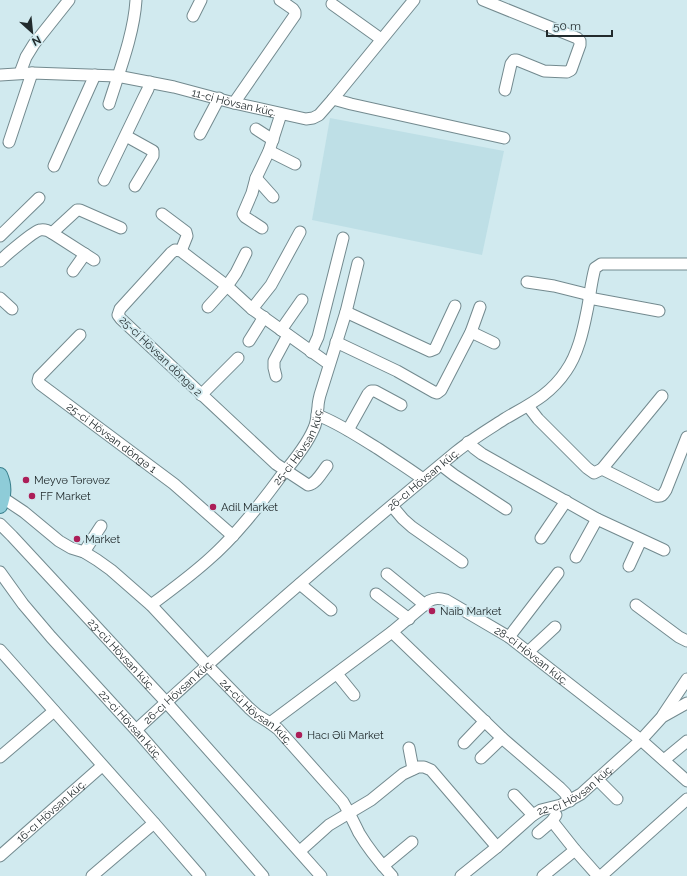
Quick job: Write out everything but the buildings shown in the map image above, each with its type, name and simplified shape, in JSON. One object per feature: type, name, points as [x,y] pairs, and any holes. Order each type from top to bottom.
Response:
[{"type":"main road","points":[[0,475],[4,488],[2,502]]},
{"type":"street","points":[[20,73],[26,57],[34,44],[69,0]]},
{"type":"street","points":[[109,104],[129,39],[136,8],[136,0]]},
{"type":"street","points":[[193,16],[201,0]]},
{"type":"street","points":[[234,103],[295,15],[293,9],[280,0]]},
{"type":"street","name":"11-ci Hövsan küç.","points":[[0,75],[32,73],[117,76],[150,82],[281,114],[306,119],[313,118],[319,114],[333,98],[412,0]]},
{"type":"street","points":[[484,0],[577,38],[580,41],[571,70],[567,72],[544,71],[514,60],[505,90]]},
{"type":"street","points":[[332,4],[381,39]]},
{"type":"street","points":[[9,142],[32,73]]},
{"type":"street","points":[[54,166],[95,75]]},
{"type":"street","points":[[104,180],[144,100],[150,82]]},
{"type":"street","points":[[200,134],[219,98]]},
{"type":"street","points":[[333,98],[351,104],[504,138]]},
{"type":"street","points":[[262,228],[245,217],[243,214],[252,193],[256,178],[271,145],[281,114]]},
{"type":"street","points":[[256,129],[271,145],[295,164]]},
{"type":"street","points":[[126,136],[152,151],[153,156],[135,186]]},
{"type":"street","points":[[256,178],[273,197]]},
{"type":"street","points":[[0,236],[39,198]]},
{"type":"street","points":[[52,233],[77,210],[121,228]]},
{"type":"street","points":[[162,214],[186,232],[187,236],[181,251],[227,286],[252,309],[329,364]]},
{"type":"street","points":[[0,261],[33,233],[40,230],[48,231],[90,257],[73,271]]},
{"type":"street","points":[[252,309],[270,286],[300,232]]},
{"type":"street","points":[[311,352],[318,337],[343,238]]},
{"type":"street","name":"25-ci Hövsan döngə 2","points":[[181,251],[175,250],[171,253],[120,309],[118,315],[201,395],[276,464],[308,485],[311,484],[327,466]]},
{"type":"street","points":[[208,307],[227,286],[236,273],[246,253]]},
{"type":"street","name":"25-ci Hövsan küç.","points":[[151,605],[207,561],[233,536],[247,521],[286,471],[312,433],[317,421],[320,395],[346,312],[358,263]]},
{"type":"street","name":"26-cı Hövsan küç.","points":[[136,730],[207,665],[423,479],[468,442],[528,406],[541,397],[557,382],[569,365],[579,343],[595,268],[601,264],[687,264]]},
{"type":"street","points":[[527,282],[547,284],[590,296],[659,311]]},
{"type":"street","points":[[0,298],[12,309]]},
{"type":"street","points":[[276,376],[274,361],[285,332],[302,300]]},
{"type":"street","points":[[346,312],[430,351],[435,349],[455,306]]},
{"type":"street","points":[[336,342],[397,371],[437,393],[441,390],[471,332],[480,307]]},
{"type":"street","points":[[249,341],[264,318]]},
{"type":"street","points":[[471,332],[494,343]]},
{"type":"street","name":"25-ci Hövsan döngə 1","points":[[80,335],[39,377],[38,381],[40,384],[174,484],[233,536]]},
{"type":"street","points":[[201,395],[238,358]]},
{"type":"street","points":[[348,430],[371,391],[375,391],[401,405]]},
{"type":"street","points":[[528,406],[538,419],[587,468],[594,473],[602,469],[662,396]]},
{"type":"street","points":[[317,415],[329,419],[348,430],[413,471],[423,479]]},
{"type":"street","points":[[602,469],[656,496],[663,495],[687,437]]},
{"type":"street","points":[[468,442],[482,454],[597,519],[664,550]]},
{"type":"street","points":[[441,465],[506,509]]},
{"type":"street","points":[[541,538],[566,501]]},
{"type":"street","name":"24-cü Hövsan küç.","points":[[2,502],[24,512],[59,541],[71,548],[84,552],[97,560],[111,570],[151,605],[207,665],[257,715],[278,730],[343,802],[360,834],[392,876]]},
{"type":"street","points":[[392,506],[412,527],[462,562]]},
{"type":"street","points":[[576,557],[597,519]]},
{"type":"street","name":"23-cü Hövsan küç.","points":[[0,524],[166,702],[321,876]]},
{"type":"street","points":[[84,552],[101,526]]},
{"type":"street","points":[[629,566],[641,540]]},
{"type":"street","name":"22-ci Hövsan küç.","points":[[0,572],[51,637],[136,730],[263,876]]},
{"type":"street","points":[[509,637],[558,573]]},
{"type":"street","points":[[387,574],[425,605]]},
{"type":"street","points":[[300,584],[331,610]]},
{"type":"street","points":[[376,594],[409,619]]},
{"type":"street","name":"28-ci Hövsan küç.","points":[[270,723],[409,619],[429,601],[434,598],[440,598],[446,600],[509,637],[641,740],[687,780]]},
{"type":"street","points":[[636,605],[679,637],[687,641]]},
{"type":"street","points":[[528,652],[555,627]]},
{"type":"street","points":[[392,632],[502,738],[565,793],[566,803],[552,821],[538,833]]},
{"type":"street","points":[[1,654],[54,711],[200,876]]},
{"type":"street","points":[[337,674],[354,695]]},
{"type":"street","points":[[662,717],[687,679]]},
{"type":"street","name":"22-ci Hövsan küç.","points":[[461,876],[497,847],[533,814],[541,810],[566,803],[581,794],[641,740],[662,717],[687,703]]},
{"type":"street","points":[[0,757],[54,711]]},
{"type":"street","points":[[464,743],[485,721]]},
{"type":"street","points":[[481,758],[502,738]]},
{"type":"street","points":[[664,760],[687,741]]},
{"type":"street","points":[[409,748],[413,769]]},
{"type":"street","name":"16-cı Hövsan küç.","points":[[0,856],[102,766]]},
{"type":"street","points":[[300,852],[329,825],[371,800],[403,774],[418,767],[424,767],[431,770],[497,847]]},
{"type":"street","points":[[597,779],[617,799]]},
{"type":"street","points":[[514,795],[533,814]]},
{"type":"street","points":[[552,821],[600,876],[687,799]]},
{"type":"street","points":[[92,876],[154,823]]},
{"type":"street","points":[[383,866],[412,842]]},
{"type":"street","points":[[543,876],[576,850]]},
{"type":"shaded area","points":[[330,118],[504,151],[482,255],[312,220]]},
{"type":"place","name":"Meyvə Tərəvəz","points":[[26,480]]},
{"type":"place","name":"FF Market","points":[[32,496]]},
{"type":"place","name":"Adil Market","points":[[213,507]]},
{"type":"place","name":"Market","points":[[77,539]]},
{"type":"place","name":"Naib Market","points":[[432,611]]},
{"type":"place","name":"Hacı Əli Market","points":[[299,735]]}]
